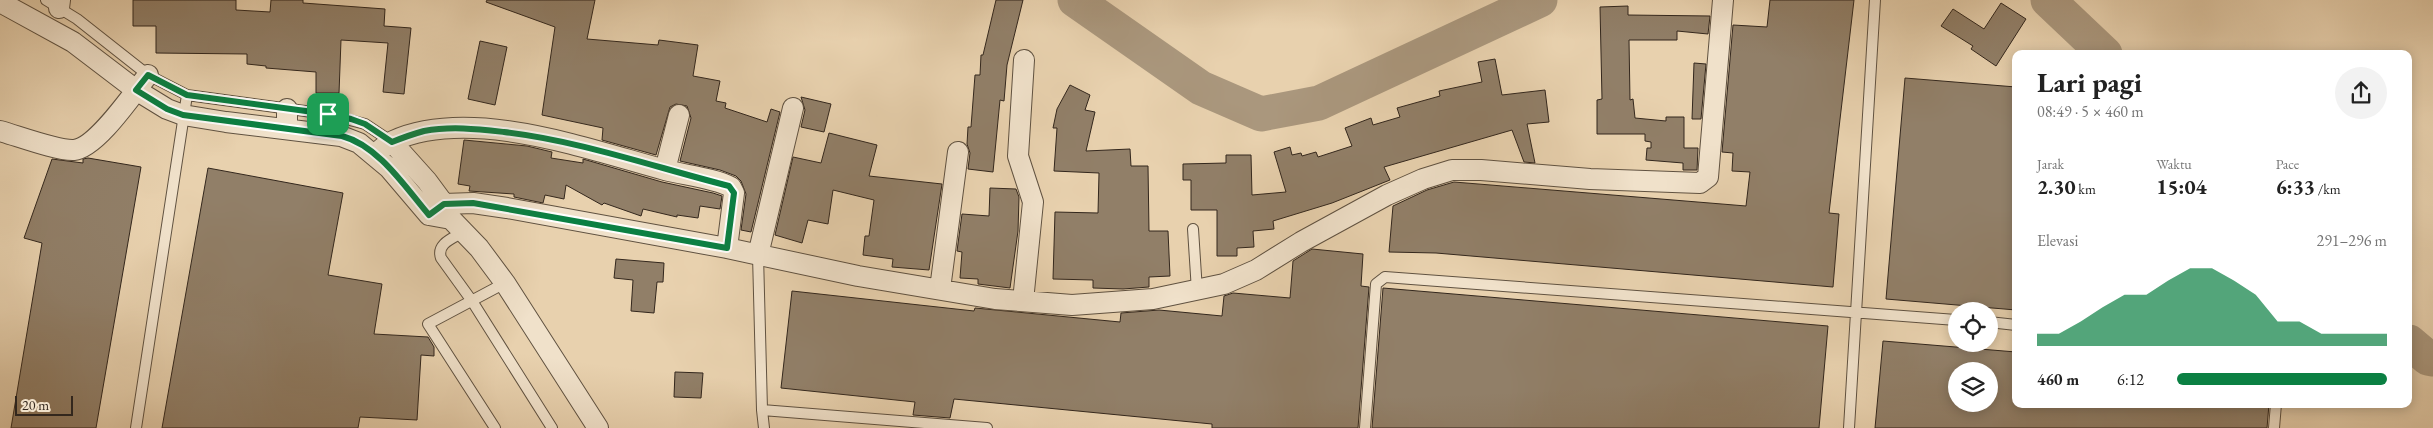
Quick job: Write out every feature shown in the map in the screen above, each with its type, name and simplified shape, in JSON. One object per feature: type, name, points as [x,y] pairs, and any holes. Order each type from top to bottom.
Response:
[{"type":"street","points":[[447,217],[473,203],[507,208],[758,254],[858,276],[995,299],[1072,305],[1113,303],[1197,291],[1224,284],[1256,270],[1301,242],[1387,195],[1423,179],[1452,170],[1481,170],[1590,179],[1700,183],[1708,177],[1723,0]]},
{"type":"street","points":[[0,2],[73,42],[136,90],[167,109],[183,115],[287,119],[359,143],[447,217]]},
{"type":"street","points":[[1023,301],[1033,202],[1020,165],[1018,150],[1024,60]]},
{"type":"street","points":[[0,131],[70,150],[81,148],[86,146],[109,123],[148,75]]},
{"type":"street","points":[[758,254],[793,108]]},
{"type":"street","points":[[665,170],[679,115]]},
{"type":"street","points":[[374,155],[392,142],[423,132],[450,129],[480,129],[528,135],[586,146],[665,170],[731,187],[734,193],[727,248]]},
{"type":"street","points":[[392,142],[447,217],[505,283],[598,428]]},
{"type":"street","points":[[940,289],[958,152]]},
{"type":"lane","points":[[1849,428],[1858,312],[1875,0]]},
{"type":"lane","points":[[55,3],[148,75],[187,95],[287,119],[328,114],[351,119],[365,124],[392,142]]},
{"type":"lane","points":[[136,428],[187,95]]},
{"type":"lane","points":[[447,217],[439,250],[441,258],[472,300],[552,428]]},
{"type":"lane","points":[[1193,229],[1197,291]]},
{"type":"lane","points":[[758,254],[764,428]]},
{"type":"lane","points":[[1365,428],[1376,284],[1385,277],[1948,319]]},
{"type":"lane","points":[[495,428],[428,324],[505,283]]},
{"type":"lane","points":[[1998,323],[2012,324]]},
{"type":"lane","points":[[2274,428],[2276,408]]},
{"type":"lane","points":[[762,410],[987,428]]},
{"type":"building","points":[[133,0],[236,0],[236,10],[270,12],[271,0],[303,0],[303,3],[385,9],[384,26],[411,28],[404,94],[383,92],[388,43],[341,40],[339,93],[316,93],[316,72],[266,68],[266,66],[247,64],[247,54],[156,53],[156,26],[133,26]]},
{"type":"building","points":[[487,0],[595,0],[587,39],[658,45],[659,40],[698,45],[693,76],[720,81],[716,101],[726,103],[725,108],[767,122],[771,109],[780,112],[751,232],[741,230],[746,194],[741,181],[736,176],[720,170],[680,161],[691,118],[687,106],[676,104],[670,107],[656,155],[602,140],[603,128],[542,115],[555,27],[486,2]]},
{"type":"building","points":[[996,0],[1023,0],[1007,65],[1004,101],[1000,100],[993,172],[968,169],[970,153],[967,144],[968,127],[971,127],[975,75],[980,75],[981,55],[983,55]]},
{"type":"building","points":[[1770,0],[1854,0],[1829,213],[1839,214],[1833,287],[1436,253],[1389,252],[1393,206],[1427,190],[1454,182],[1746,206],[1750,172],[1732,171],[1733,153],[1722,152],[1733,25],[1767,27]]},
{"type":"building","points":[[2001,3],[2026,19],[1996,66],[1971,49],[1973,46],[1941,26],[1953,9],[1984,29]]},
{"type":"building","points":[[1628,6],[1628,15],[1710,16],[1708,34],[1677,31],[1677,40],[1629,40],[1630,100],[1633,99],[1635,118],[1666,121],[1666,117],[1684,117],[1684,148],[1698,148],[1697,170],[1683,170],[1683,163],[1646,160],[1647,148],[1651,148],[1651,142],[1645,141],[1645,134],[1597,134],[1597,100],[1602,99],[1600,7]]},
{"type":"building","points":[[480,41],[507,47],[495,105],[468,99]]},
{"type":"building","points":[[1495,59],[1502,95],[1545,90],[1549,122],[1527,124],[1535,163],[1524,162],[1512,130],[1384,167],[1390,180],[1332,203],[1273,221],[1274,229],[1253,231],[1254,247],[1237,248],[1237,256],[1217,256],[1217,210],[1191,210],[1191,180],[1183,180],[1183,164],[1226,163],[1226,155],[1251,155],[1252,195],[1286,192],[1274,152],[1290,147],[1292,155],[1301,153],[1302,156],[1316,152],[1318,157],[1352,146],[1345,128],[1371,118],[1373,125],[1400,117],[1397,108],[1440,96],[1439,91],[1482,82],[1478,62]]},
{"type":"building","points":[[1694,63],[1706,64],[1701,119],[1692,119]]},
{"type":"building","points":[[1905,78],[2012,87],[2012,310],[1998,308],[1998,302],[1948,302],[1948,304],[1886,299]]},
{"type":"building","points":[[1070,85],[1090,95],[1085,110],[1095,112],[1086,151],[1130,149],[1131,166],[1148,166],[1149,231],[1168,231],[1170,276],[1149,277],[1149,287],[1123,289],[1093,288],[1093,280],[1053,279],[1055,212],[1098,213],[1099,173],[1054,171],[1057,128],[1053,128],[1057,109]]},
{"type":"building","points":[[801,97],[831,104],[824,132],[801,127],[805,110]]},
{"type":"building","points":[[829,133],[877,145],[869,176],[942,184],[929,270],[892,267],[893,259],[863,255],[865,236],[869,236],[874,200],[833,190],[828,224],[808,220],[802,243],[775,235],[793,157],[821,163]]},
{"type":"building","points":[[464,140],[527,146],[552,152],[551,158],[583,163],[583,159],[662,182],[713,193],[722,196],[720,209],[700,206],[698,218],[677,215],[677,217],[643,209],[641,216],[604,203],[602,205],[566,185],[564,199],[545,195],[543,203],[514,197],[514,194],[469,191],[470,186],[458,184]]},
{"type":"building","points":[[88,158],[141,167],[96,428],[11,428],[42,243],[24,238],[52,159],[83,163],[83,159]]},
{"type":"building","points":[[208,168],[343,193],[328,275],[382,284],[374,334],[428,337],[434,347],[434,356],[421,355],[417,420],[360,417],[358,428],[162,428]]},
{"type":"building","points":[[990,188],[1016,189],[1019,197],[1018,231],[1010,288],[978,284],[978,279],[960,278],[962,252],[957,251],[962,214],[989,216]]},
{"type":"building","points":[[1312,249],[1363,254],[1361,286],[1369,287],[1358,428],[1212,428],[1212,424],[954,399],[950,418],[913,415],[915,402],[781,388],[792,291],[974,311],[975,308],[1120,322],[1121,313],[1159,310],[1222,316],[1224,296],[1233,293],[1290,298],[1293,261]]},
{"type":"building","points":[[616,259],[664,263],[663,282],[657,282],[654,313],[631,311],[633,280],[614,278]]},
{"type":"building","points":[[1383,288],[1828,326],[1819,428],[1372,428]]},
{"type":"building","points":[[1883,341],[1948,346],[1948,352],[2012,352],[2012,408],[2269,408],[2267,428],[1875,428]]},
{"type":"building","points":[[675,372],[703,373],[701,398],[674,397]]},
{"type":"waterway","points":[[1075,0],[1201,88],[1261,114],[1319,103],[1540,0]]},
{"type":"waterway","points":[[2048,0],[2101,50]]},
{"type":"waterway","points":[[2412,345],[2428,358],[2433,359]]},
{"type":"route","points":[[148,75],[187,95],[328,114],[365,124],[392,142],[423,132],[443,129],[467,128],[528,135],[586,146],[665,170],[729,186],[734,193],[727,248],[473,203],[444,204],[429,215],[389,168],[359,143],[342,136],[183,115],[167,109],[136,90],[148,75]]}]
